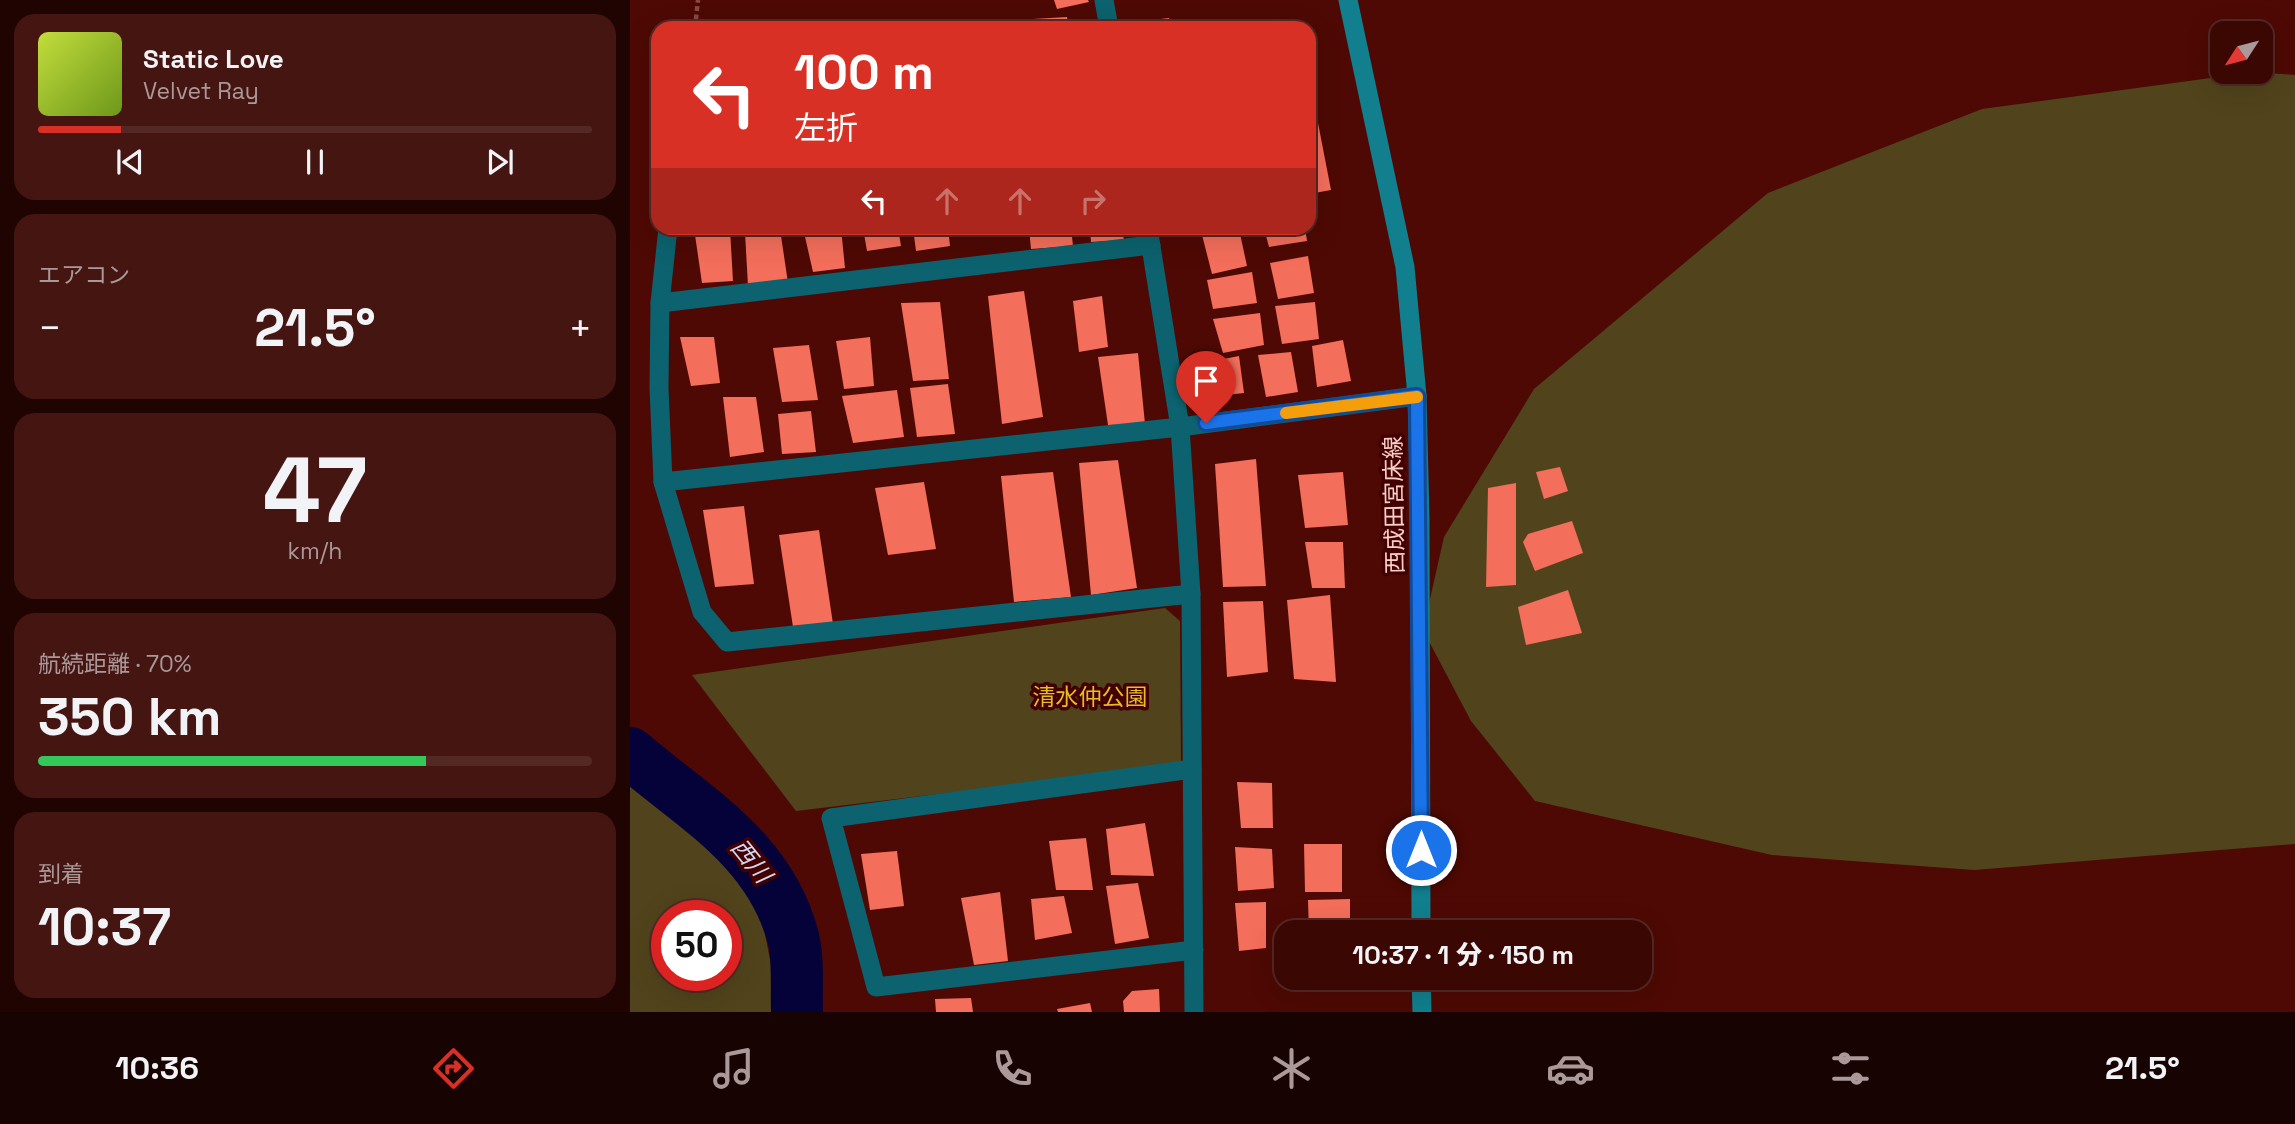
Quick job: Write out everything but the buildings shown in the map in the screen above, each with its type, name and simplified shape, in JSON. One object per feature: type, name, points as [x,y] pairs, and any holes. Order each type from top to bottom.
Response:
[{"type":"main road","name":"西成田宮床線","points":[[1348,0],[1405,267],[1417,396],[1421,920]]},
{"type":"main road","points":[[1421,990],[1422,1012]]},
{"type":"street","points":[[1104,0],[1108,21]]},
{"type":"street","points":[[667,235],[660,303],[659,388],[663,482],[702,612],[727,642],[1191,594]]},
{"type":"street","points":[[660,303],[1149,236],[1180,426],[1191,594],[1194,1012]]},
{"type":"street","points":[[663,482],[1180,426],[1417,396]]},
{"type":"street","points":[[1192,769],[831,818],[876,987],[1194,950]]},
{"type":"path","points":[[696,21],[698,0]]},
{"type":"green space","points":[[2273,73],[2295,75],[2295,844],[1974,870],[1772,855],[1535,801],[1471,721],[1423,630],[1444,537],[1534,389],[1768,193],[1982,109],[2210,78],[2210,84],[2273,84]]},
{"type":"green space","name":"清水仲公園","points":[[1165,608],[1180,621],[1181,765],[796,811],[692,675]]},
{"type":"green space","points":[[630,769],[691,819],[758,898],[778,1001],[777,1012],[630,1012]]},
{"type":"waterway","name":"西川","points":[[630,753],[727,833],[767,879],[782,906],[793,937],[797,965],[797,1012]]},
{"type":"slow traffic","points":[[1286,413],[1417,397]]},
{"type":"route","points":[[1206,423],[1417,396],[1421,850]]}]
